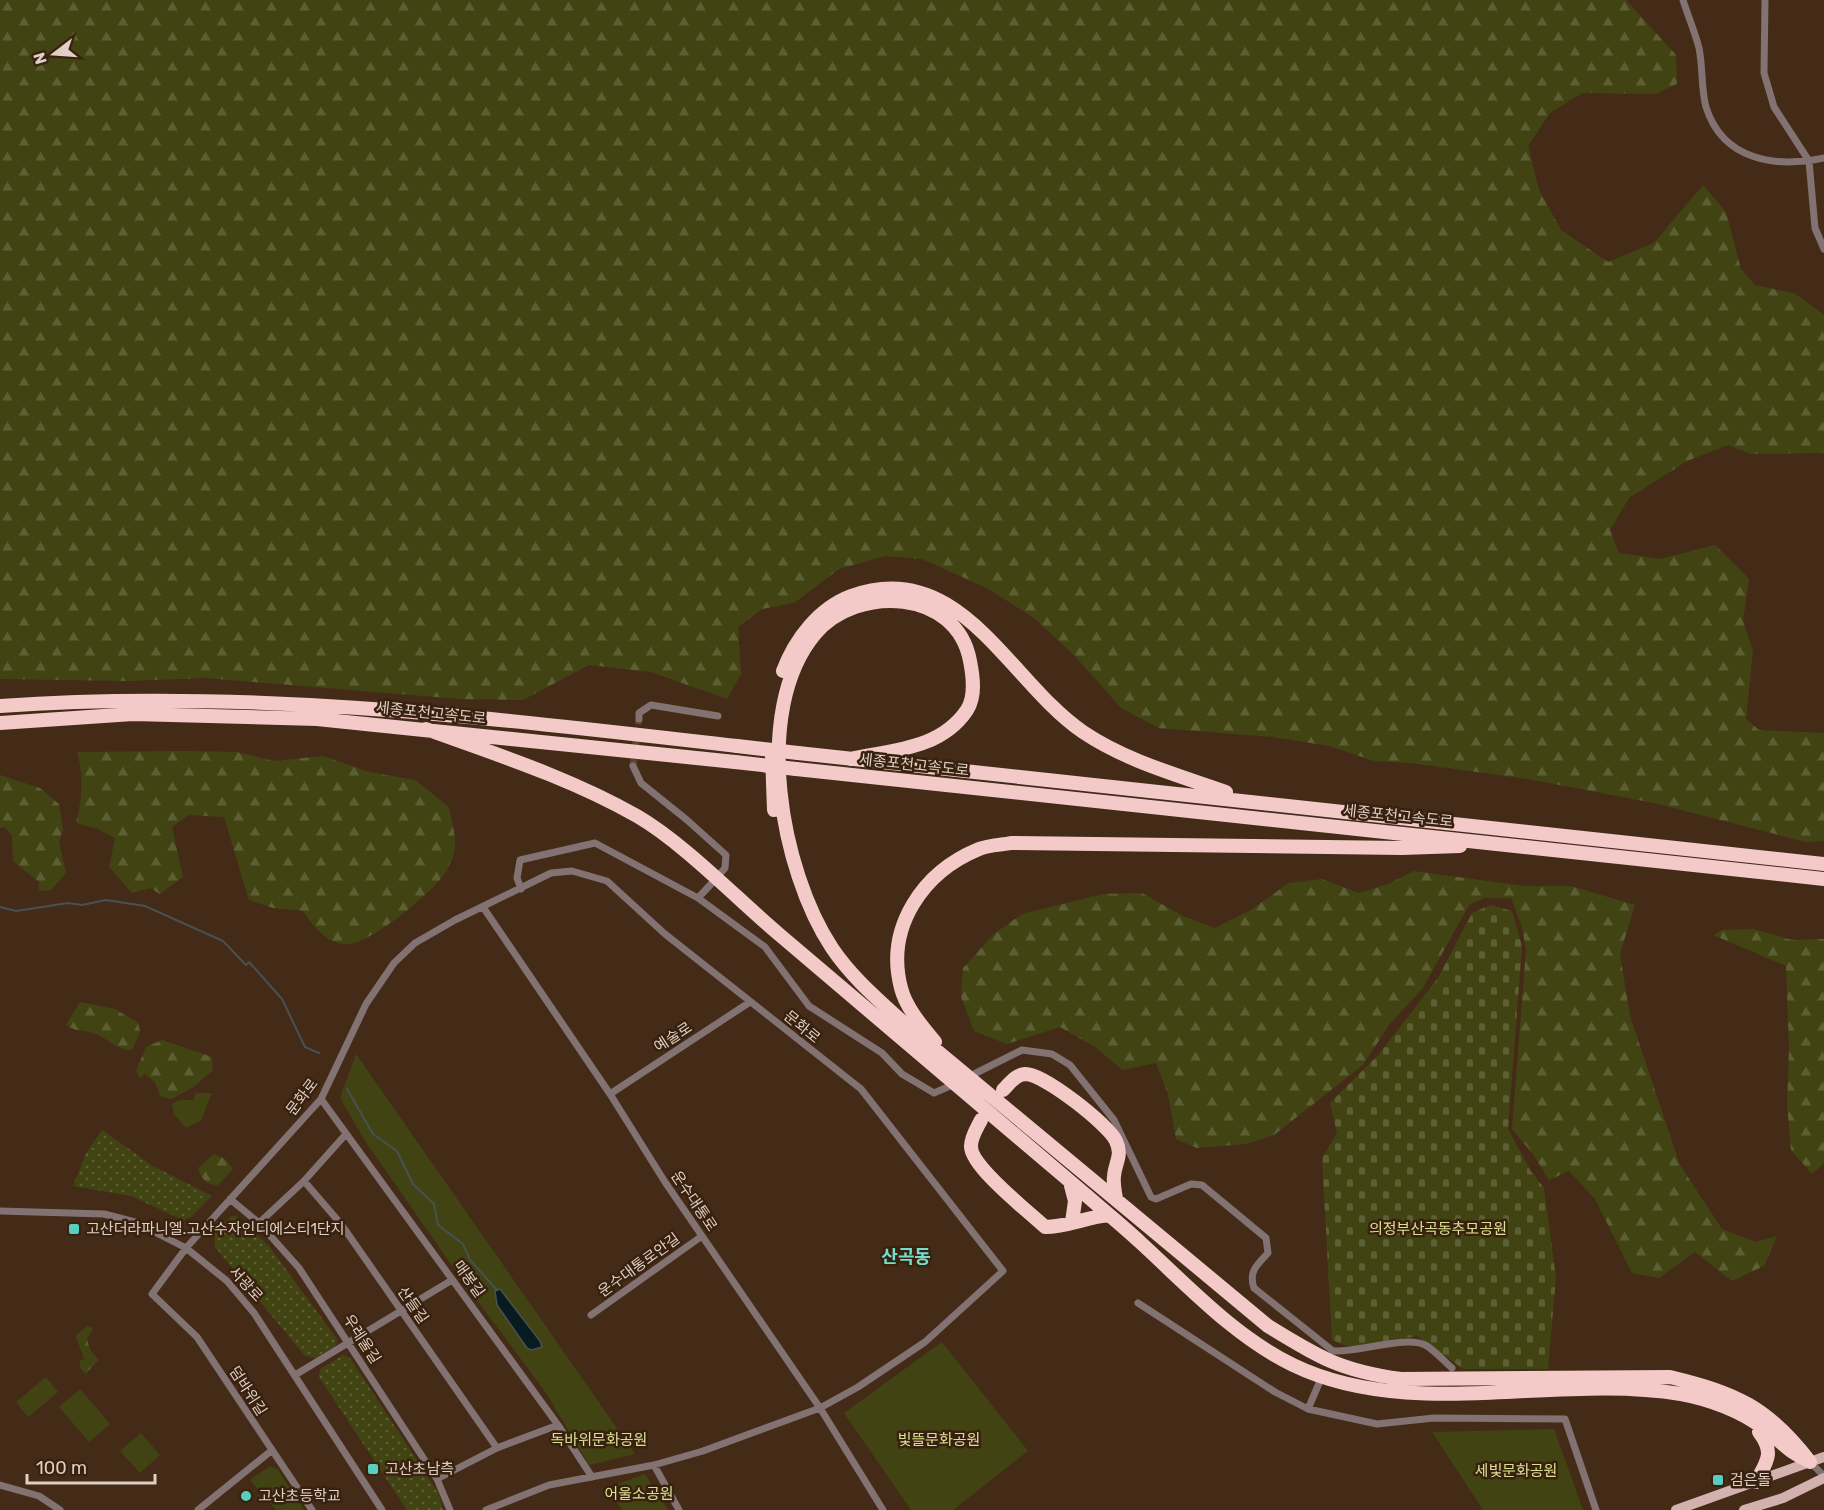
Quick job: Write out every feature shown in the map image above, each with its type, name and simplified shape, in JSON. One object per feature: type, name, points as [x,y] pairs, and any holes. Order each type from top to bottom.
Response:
[{"type":"highway","points":[[891,1026],[833,963],[811,927],[794,890],[777,831],[771,787],[772,717],[783,669],[795,644],[827,608],[863,591],[893,589],[916,590],[945,602],[971,620],[1034,690],[1062,717],[1084,733],[1118,753],[1247,800]]},
{"type":"highway","points":[[850,759],[927,743],[956,727],[970,706],[974,681],[969,652],[959,633],[946,619],[931,609],[906,601],[878,600],[855,607],[836,616],[816,632],[791,673],[779,730],[783,816],[793,863],[808,903],[832,947],[860,981],[907,1026],[1268,1326],[1330,1363],[1360,1373],[1401,1379],[1670,1377],[1733,1395],[1764,1412],[1810,1462]]},
{"type":"highway","name":"세종포천고속도로","points":[[0,706],[140,701],[260,701],[487,718],[1824,864]]},
{"type":"highway","name":"세종포천고속도로","points":[[0,723],[133,714],[219,714],[317,718],[1824,879]]},
{"type":"highway","points":[[426,729],[571,781],[641,819],[891,1026],[1252,1340],[1294,1365],[1331,1379],[1372,1388],[1429,1393],[1598,1387],[1683,1394],[1740,1414],[1764,1428],[1790,1453],[1810,1462]]},
{"type":"highway","points":[[958,1069],[926,1031],[906,999],[897,962],[898,939],[906,913],[930,881],[951,863],[981,848],[1011,843],[1402,848],[1508,844]]},
{"type":"highway","points":[[1004,1089],[1015,1077],[1026,1074],[1039,1077],[1056,1088],[1116,1139],[1121,1154],[1114,1177],[1116,1199]]},
{"type":"highway","points":[[981,1120],[970,1144],[972,1154],[983,1169],[1045,1227],[1058,1227],[1109,1215]]},
{"type":"highway","points":[[1086,1176],[1105,1174],[1117,1165]]},
{"type":"highway","points":[[1070,1182],[1075,1200],[1072,1222]]},
{"type":"highway","points":[[1740,1414],[1768,1443],[1769,1454],[1756,1482]]},
{"type":"main road","points":[[1676,1510],[1824,1457]]},
{"type":"main road","points":[[1744,1510],[1783,1498],[1824,1477]]},
{"type":"street","points":[[1683,0],[1699,48],[1707,108],[1731,147],[1765,160],[1809,161],[1824,158]]},
{"type":"street","points":[[1765,0],[1764,73],[1774,107],[1809,161],[1815,228],[1824,249]]},
{"type":"street","points":[[639,719],[639,713],[651,705],[718,716]]},
{"type":"street","points":[[633,766],[641,783],[726,855],[725,868],[719,875]]},
{"type":"street","points":[[521,889],[518,878],[520,860],[595,843],[698,898],[765,947],[809,1006],[882,1053],[902,1074],[934,1093],[950,1086]]},
{"type":"street","name":"문화로","points":[[152,1294],[186,1248],[321,1099],[366,1004],[394,963],[415,943],[551,873],[572,871],[607,881],[665,934],[861,1089],[1003,1271],[925,1342],[858,1387],[820,1408],[703,1451],[654,1465],[549,1485],[486,1510]]},
{"type":"street","points":[[698,898],[712,883]]},
{"type":"street","name":"운수대통로","points":[[483,907],[702,1236],[820,1408],[883,1510]]},
{"type":"street","name":"예술로","points":[[610,1095],[750,1002]]},
{"type":"street","points":[[976,1072],[1022,1050],[1052,1054],[1070,1065],[1114,1120],[1151,1197],[1156,1199],[1191,1184],[1202,1185],[1266,1238],[1268,1252],[1253,1269],[1251,1280],[1254,1288],[1332,1354],[1411,1341],[1425,1345],[1452,1368]]},
{"type":"street","name":"매봉길","points":[[321,1099],[558,1425],[592,1477]]},
{"type":"street","points":[[259,1223],[304,1181],[346,1134]]},
{"type":"street","name":"산들길","points":[[304,1181],[341,1224],[497,1448]]},
{"type":"street","name":"우레울길","points":[[230,1199],[259,1223],[299,1268],[437,1479],[450,1510]]},
{"type":"street","name":"서광로","points":[[0,1211],[104,1214],[135,1222],[186,1248],[227,1281],[254,1313],[382,1510]]},
{"type":"street","name":"운수대통로안길","points":[[591,1315],[702,1236]]},
{"type":"street","points":[[295,1375],[452,1280]]},
{"type":"street","name":"덤바위길","points":[[152,1294],[197,1337],[312,1510]]},
{"type":"street","points":[[1138,1303],[1275,1392],[1308,1409],[1377,1424],[1434,1418],[1564,1419],[1596,1510]]},
{"type":"street","points":[[1308,1409],[1320,1381]]},
{"type":"street","points":[[437,1479],[497,1448],[558,1425]]},
{"type":"street","points":[[198,1510],[271,1451]]},
{"type":"street","points":[[1810,1462],[1824,1477]]},
{"type":"street","points":[[654,1465],[679,1510]]},
{"type":"street","points":[[0,1485],[39,1496],[60,1510]]},
{"type":"green space","points":[[0,0],[1626,0],[1676,55],[1677,84],[1654,94],[1582,93],[1550,113],[1528,146],[1539,190],[1561,230],[1608,262],[1654,243],[1703,185],[1726,212],[1741,269],[1755,285],[1794,293],[1824,315],[1824,453],[1751,454],[1728,445],[1687,461],[1629,498],[1610,530],[1619,553],[1660,559],[1715,545],[1749,579],[1743,621],[1753,651],[1746,719],[1759,730],[1824,733],[1824,841],[1806,842],[1654,803],[1528,779],[1411,763],[1374,761],[1329,746],[1273,737],[1159,728],[1121,708],[1073,654],[1035,619],[989,589],[922,559],[885,556],[839,569],[794,603],[762,609],[738,627],[741,674],[727,699],[651,672],[589,665],[523,700],[460,699],[206,678],[128,681],[0,679]]},
{"type":"green space","points":[[77,752],[237,752],[274,761],[323,756],[369,772],[415,780],[449,807],[455,843],[452,859],[442,877],[412,906],[385,927],[349,944],[334,942],[322,934],[303,911],[273,908],[249,900],[224,817],[189,815],[172,827],[183,877],[160,894],[150,888],[132,893],[109,867],[115,838],[98,829],[76,823],[81,788],[81,770]]},
{"type":"green space","points":[[0,775],[40,788],[59,804],[63,830],[59,842],[66,873],[51,890],[39,891],[39,882],[13,861],[12,835],[4,827],[0,828]]},
{"type":"green space","points":[[1414,871],[1524,886],[1571,886],[1635,905],[1620,954],[1630,1016],[1680,1165],[1722,1229],[1755,1242],[1777,1236],[1764,1266],[1732,1281],[1695,1252],[1659,1278],[1632,1273],[1595,1199],[1569,1171],[1549,1180],[1533,1154],[1512,1129],[1526,950],[1522,927],[1511,898],[1484,898],[1469,905],[1423,988],[1389,1025],[1363,1065],[1274,1135],[1246,1144],[1197,1148],[1176,1139],[1168,1094],[1156,1063],[1123,1070],[1095,1047],[1060,1027],[1007,1044],[974,1031],[961,997],[963,968],[994,934],[1022,914],[1103,894],[1142,893],[1183,916],[1215,928],[1249,911],[1289,883],[1322,879],[1359,893],[1388,884]]},
{"type":"green space","name":"의정부산곡동추모공원","points":[[1491,905],[1512,911],[1522,946],[1508,1129],[1530,1170],[1544,1188],[1556,1278],[1548,1369],[1463,1369],[1417,1336],[1349,1347],[1332,1340],[1322,1158],[1337,1133],[1330,1103],[1379,1054],[1438,978],[1472,913]]},
{"type":"green space","points":[[1753,929],[1792,940],[1824,939],[1824,1163],[1812,1174],[1791,1150],[1787,1105],[1789,1047],[1786,966],[1713,935],[1722,930]]},
{"type":"green space","points":[[80,1002],[115,1009],[138,1023],[140,1031],[132,1050],[117,1046],[93,1033],[66,1025]]},
{"type":"green space","points":[[162,1040],[212,1057],[213,1070],[192,1088],[171,1099],[160,1096],[155,1082],[145,1074],[140,1078],[136,1071],[146,1047]]},
{"type":"green space","name":"독바위문화공원","points":[[356,1054],[635,1454],[589,1465],[546,1393],[460,1277],[365,1141],[340,1098]]},
{"type":"green space","points":[[196,1093],[212,1093],[201,1121],[186,1128],[174,1114],[172,1104],[179,1100],[193,1100]]},
{"type":"green space","points":[[102,1130],[153,1166],[212,1196],[191,1217],[183,1220],[131,1196],[73,1186],[86,1153]]},
{"type":"green space","points":[[214,1154],[225,1159],[233,1169],[218,1185],[210,1184],[205,1180],[198,1168]]},
{"type":"green space","points":[[232,1216],[236,1216],[269,1246],[337,1339],[336,1346],[315,1358],[305,1356],[215,1247],[214,1233]]},
{"type":"green space","points":[[87,1326],[93,1328],[87,1339],[90,1350],[99,1360],[85,1374],[80,1367],[80,1360],[84,1359],[76,1336]]},
{"type":"green space","name":"빛뜰문화공원","points":[[942,1342],[1028,1451],[953,1510],[911,1510],[844,1413]]},
{"type":"green space","points":[[343,1355],[350,1358],[439,1494],[443,1510],[407,1510],[319,1377],[320,1369]]},
{"type":"green space","points":[[46,1377],[58,1392],[28,1417],[16,1402]]},
{"type":"green space","points":[[80,1389],[110,1424],[89,1442],[59,1407]]},
{"type":"green space","name":"세빛문화공원","points":[[1554,1429],[1583,1510],[1483,1510],[1432,1432]]},
{"type":"green space","points":[[141,1433],[160,1455],[140,1473],[120,1451]]},
{"type":"green space","points":[[270,1466],[278,1470],[304,1510],[276,1510],[250,1480]]},
{"type":"green space","name":"어울소공원","points":[[645,1474],[668,1510],[622,1510],[607,1488]]},
{"type":"water","points":[[500,1289],[540,1341],[542,1347],[531,1350],[527,1348],[497,1305],[495,1291]]},
{"type":"waterway","points":[[0,907],[16,911],[68,903],[82,905],[106,900],[145,906],[223,941],[246,965],[249,962],[282,999],[305,1047],[319,1053]]},
{"type":"waterway","points":[[347,1089],[373,1134],[397,1151],[413,1184],[434,1204],[438,1225],[463,1244],[470,1260],[497,1290]]},
{"type":"tunnel","points":[[633,766],[639,719]]},
{"type":"place","name":"고산더라파니엘.고산수자인디에스티1단지","points":[[74,1229]]},
{"type":"place","name":"고산초남측","points":[[373,1469]]},
{"type":"place","name":"검은돌","points":[[1718,1480]]},
{"type":"place","name":"고산초등학교","points":[[246,1496]]},
{"type":"district","name":"산곡동","points":[[906,1257]]}]
